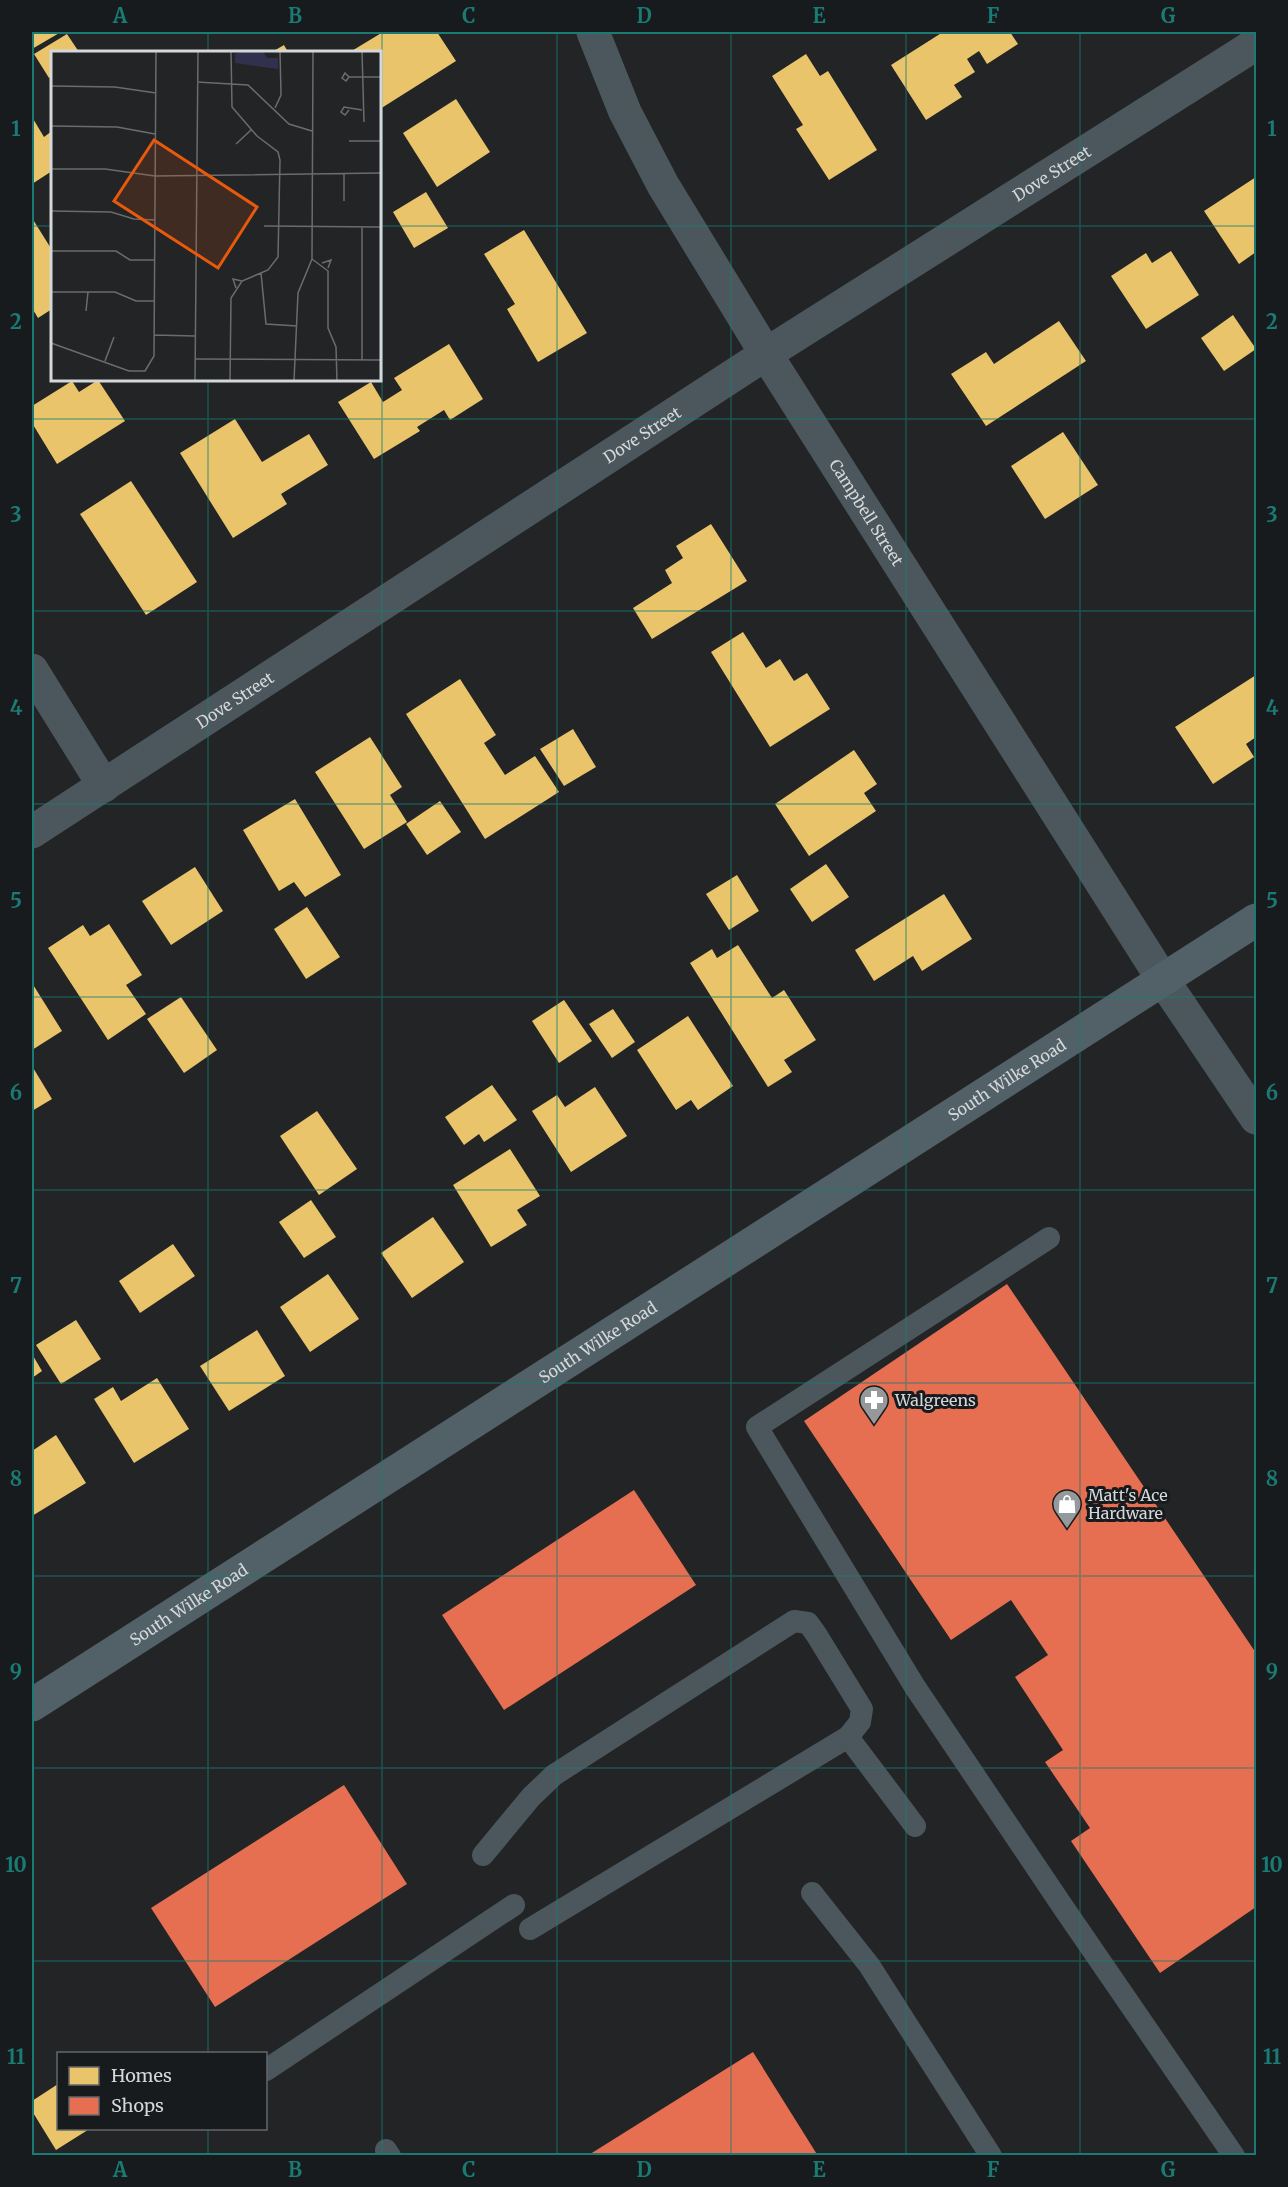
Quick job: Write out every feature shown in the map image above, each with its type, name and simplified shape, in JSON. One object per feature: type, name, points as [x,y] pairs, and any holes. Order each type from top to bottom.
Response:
[{"type":"main road","name":"South Wilke Road","points":[[32,1705],[1257,920]]},
{"type":"street","name":"Campbell Street","points":[[593,32],[625,112],[663,185],[766,354],[1163,980],[1252,1101]]},
{"type":"street","name":"Dove Street","points":[[32,832],[766,354],[1257,44]]},
{"type":"street","points":[[32,670],[104,786]]},
{"type":"lane","points":[[1049,1238],[757,1427],[915,1687],[1234,2156]]},
{"type":"lane","points":[[483,1856],[531,1797],[554,1775],[794,1621],[808,1623],[816,1634],[862,1709],[860,1722],[848,1737],[530,1929]]},
{"type":"lane","points":[[848,1737],[915,1826]]},
{"type":"lane","points":[[812,1893],[868,1965],[991,2156]]},
{"type":"lane","points":[[267,2069],[514,1905]]},
{"type":"building: Homes","points":[[32,32],[61,32],[32,49]]},
{"type":"building: Homes","points":[[383,32],[437,32],[456,61],[381,108],[381,51],[352,51]]},
{"type":"building: Homes","points":[[943,32],[1010,32],[1018,44],[987,64],[979,51],[967,59],[975,72],[954,85],[962,97],[926,120],[891,65]]},
{"type":"building: Homes","points":[[67,34],[78,51],[51,51],[51,77],[49,78],[34,54]]},
{"type":"building: Homes","points":[[284,45],[287,51],[274,51]]},
{"type":"building: Homes","points":[[806,54],[820,76],[828,71],[877,150],[829,180],[796,129],[803,125],[772,76]]},
{"type":"building: Homes","points":[[456,99],[490,152],[437,187],[403,133]]},
{"type":"building: Homes","points":[[32,117],[44,137],[51,132],[51,172],[32,184]]},
{"type":"building: Homes","points":[[1256,177],[1256,252],[1239,264],[1204,211]]},
{"type":"building: Homes","points":[[426,192],[448,228],[414,248],[393,212]]},
{"type":"building: Homes","points":[[32,218],[51,248],[51,310],[38,318],[32,308]]},
{"type":"building: Homes","points":[[524,230],[587,333],[538,362],[507,309],[515,304],[484,254]]},
{"type":"building: Homes","points":[[1171,251],[1199,295],[1146,329],[1111,276],[1146,253],[1152,263]]},
{"type":"building: Homes","points":[[1233,315],[1256,349],[1224,371],[1201,338]]},
{"type":"building: Homes","points":[[1059,321],[1086,361],[986,426],[951,374],[986,352],[994,364]]},
{"type":"building: Homes","points":[[449,344],[483,399],[450,420],[444,410],[417,427],[420,431],[374,459],[338,402],[371,382],[383,402],[402,390],[394,378]]},
{"type":"building: Homes","points":[[72,381],[79,392],[99,381],[125,421],[57,464],[32,423],[32,406]]},
{"type":"building: Homes","points":[[235,419],[262,462],[309,434],[328,465],[281,494],[287,504],[233,538],[180,453]]},
{"type":"building: Homes","points":[[1063,432],[1098,485],[1045,519],[1011,466]]},
{"type":"building: Homes","points":[[131,481],[197,582],[146,615],[80,514]]},
{"type":"building: Homes","points":[[711,524],[747,581],[652,639],[633,608],[672,583],[665,570],[683,558],[676,546]]},
{"type":"building: Homes","points":[[743,632],[766,668],[780,659],[794,681],[807,673],[830,709],[770,747],[711,652]]},
{"type":"building: Homes","points":[[1256,675],[1256,737],[1246,744],[1254,757],[1213,784],[1175,727]]},
{"type":"building: Homes","points":[[460,679],[496,735],[484,743],[505,775],[535,756],[559,792],[485,839],[406,714]]},
{"type":"building: Homes","points":[[573,729],[596,767],[564,786],[540,749]]},
{"type":"building: Homes","points":[[370,737],[402,787],[390,795],[407,822],[364,849],[315,772]]},
{"type":"building: Homes","points":[[854,750],[877,784],[864,793],[876,811],[809,856],[775,804]]},
{"type":"building: Homes","points":[[295,799],[341,875],[305,897],[294,882],[279,891],[243,830]]},
{"type":"building: Homes","points":[[440,801],[461,832],[427,855],[406,824]]},
{"type":"building: Homes","points":[[826,864],[849,897],[812,922],[790,889]]},
{"type":"building: Homes","points":[[195,867],[223,911],[171,945],[142,901]]},
{"type":"building: Homes","points":[[737,875],[759,911],[729,930],[706,894]]},
{"type":"building: Homes","points":[[944,894],[972,939],[922,971],[913,956],[874,981],[855,950]]},
{"type":"building: Homes","points":[[307,907],[340,957],[306,979],[274,929]]},
{"type":"building: Homes","points":[[109,924],[142,975],[126,985],[146,1014],[108,1040],[48,948],[83,925],[90,936]]},
{"type":"building: Homes","points":[[738,945],[772,998],[784,990],[816,1040],[784,1060],[792,1072],[768,1087],[690,963],[712,949],[717,958]]},
{"type":"building: Homes","points":[[32,983],[62,1031],[32,1050]]},
{"type":"building: Homes","points":[[181,997],[217,1050],[184,1073],[147,1019]]},
{"type":"building: Homes","points":[[564,1000],[592,1041],[559,1063],[532,1021]]},
{"type":"building: Homes","points":[[613,1009],[635,1042],[612,1058],[589,1024]]},
{"type":"building: Homes","points":[[688,1016],[733,1086],[698,1110],[691,1100],[676,1110],[637,1050]]},
{"type":"building: Homes","points":[[32,1066],[52,1099],[32,1111]]},
{"type":"building: Homes","points":[[492,1085],[517,1120],[484,1142],[479,1134],[464,1145],[445,1117]]},
{"type":"building: Homes","points":[[595,1087],[627,1136],[571,1172],[532,1111],[557,1095],[565,1107]]},
{"type":"building: Homes","points":[[317,1111],[357,1169],[319,1195],[280,1136]]},
{"type":"building: Homes","points":[[510,1149],[540,1196],[517,1210],[527,1225],[491,1247],[453,1185]]},
{"type":"building: Homes","points":[[311,1200],[336,1237],[304,1258],[279,1222]]},
{"type":"building: Homes","points":[[433,1217],[464,1262],[412,1298],[381,1253]]},
{"type":"building: Homes","points":[[173,1244],[195,1276],[140,1313],[119,1281]]},
{"type":"building: Homes","points":[[328,1274],[359,1319],[310,1352],[280,1307]]},
{"type":"building: Homes","points":[[76,1320],[101,1359],[61,1384],[36,1345]]},
{"type":"building: Homes","points":[[257,1330],[285,1376],[229,1411],[200,1366]]},
{"type":"building: Homes","points":[[32,1354],[42,1371],[32,1378]]},
{"type":"building: Homes","points":[[157,1378],[189,1429],[134,1463],[94,1399],[113,1387],[121,1401]]},
{"type":"building: Homes","points":[[56,1435],[86,1483],[32,1516],[32,1451]]},
{"type":"building: Homes","points":[[57,2085],[57,2130],[88,2130],[56,2150],[32,2111],[32,2101]]},
{"type":"building: Shops","points":[[1007,1284],[1256,1653],[1256,1907],[1160,1973],[1071,1841],[1090,1828],[1045,1762],[1063,1750],[1015,1677],[1048,1655],[1011,1600],[951,1640],[804,1421]]},
{"type":"building: Shops","points":[[634,1490],[696,1585],[504,1710],[442,1615]]},
{"type":"building: Shops","points":[[344,1785],[407,1884],[215,2007],[151,1908]]},
{"type":"building: Shops","points":[[753,2052],[818,2156],[587,2156]]},
{"type":"place","name":"Walgreens","points":[[874,1426]]},
{"type":"place","name":"Matt's Ace Hardware","points":[[1067,1530]]}]
